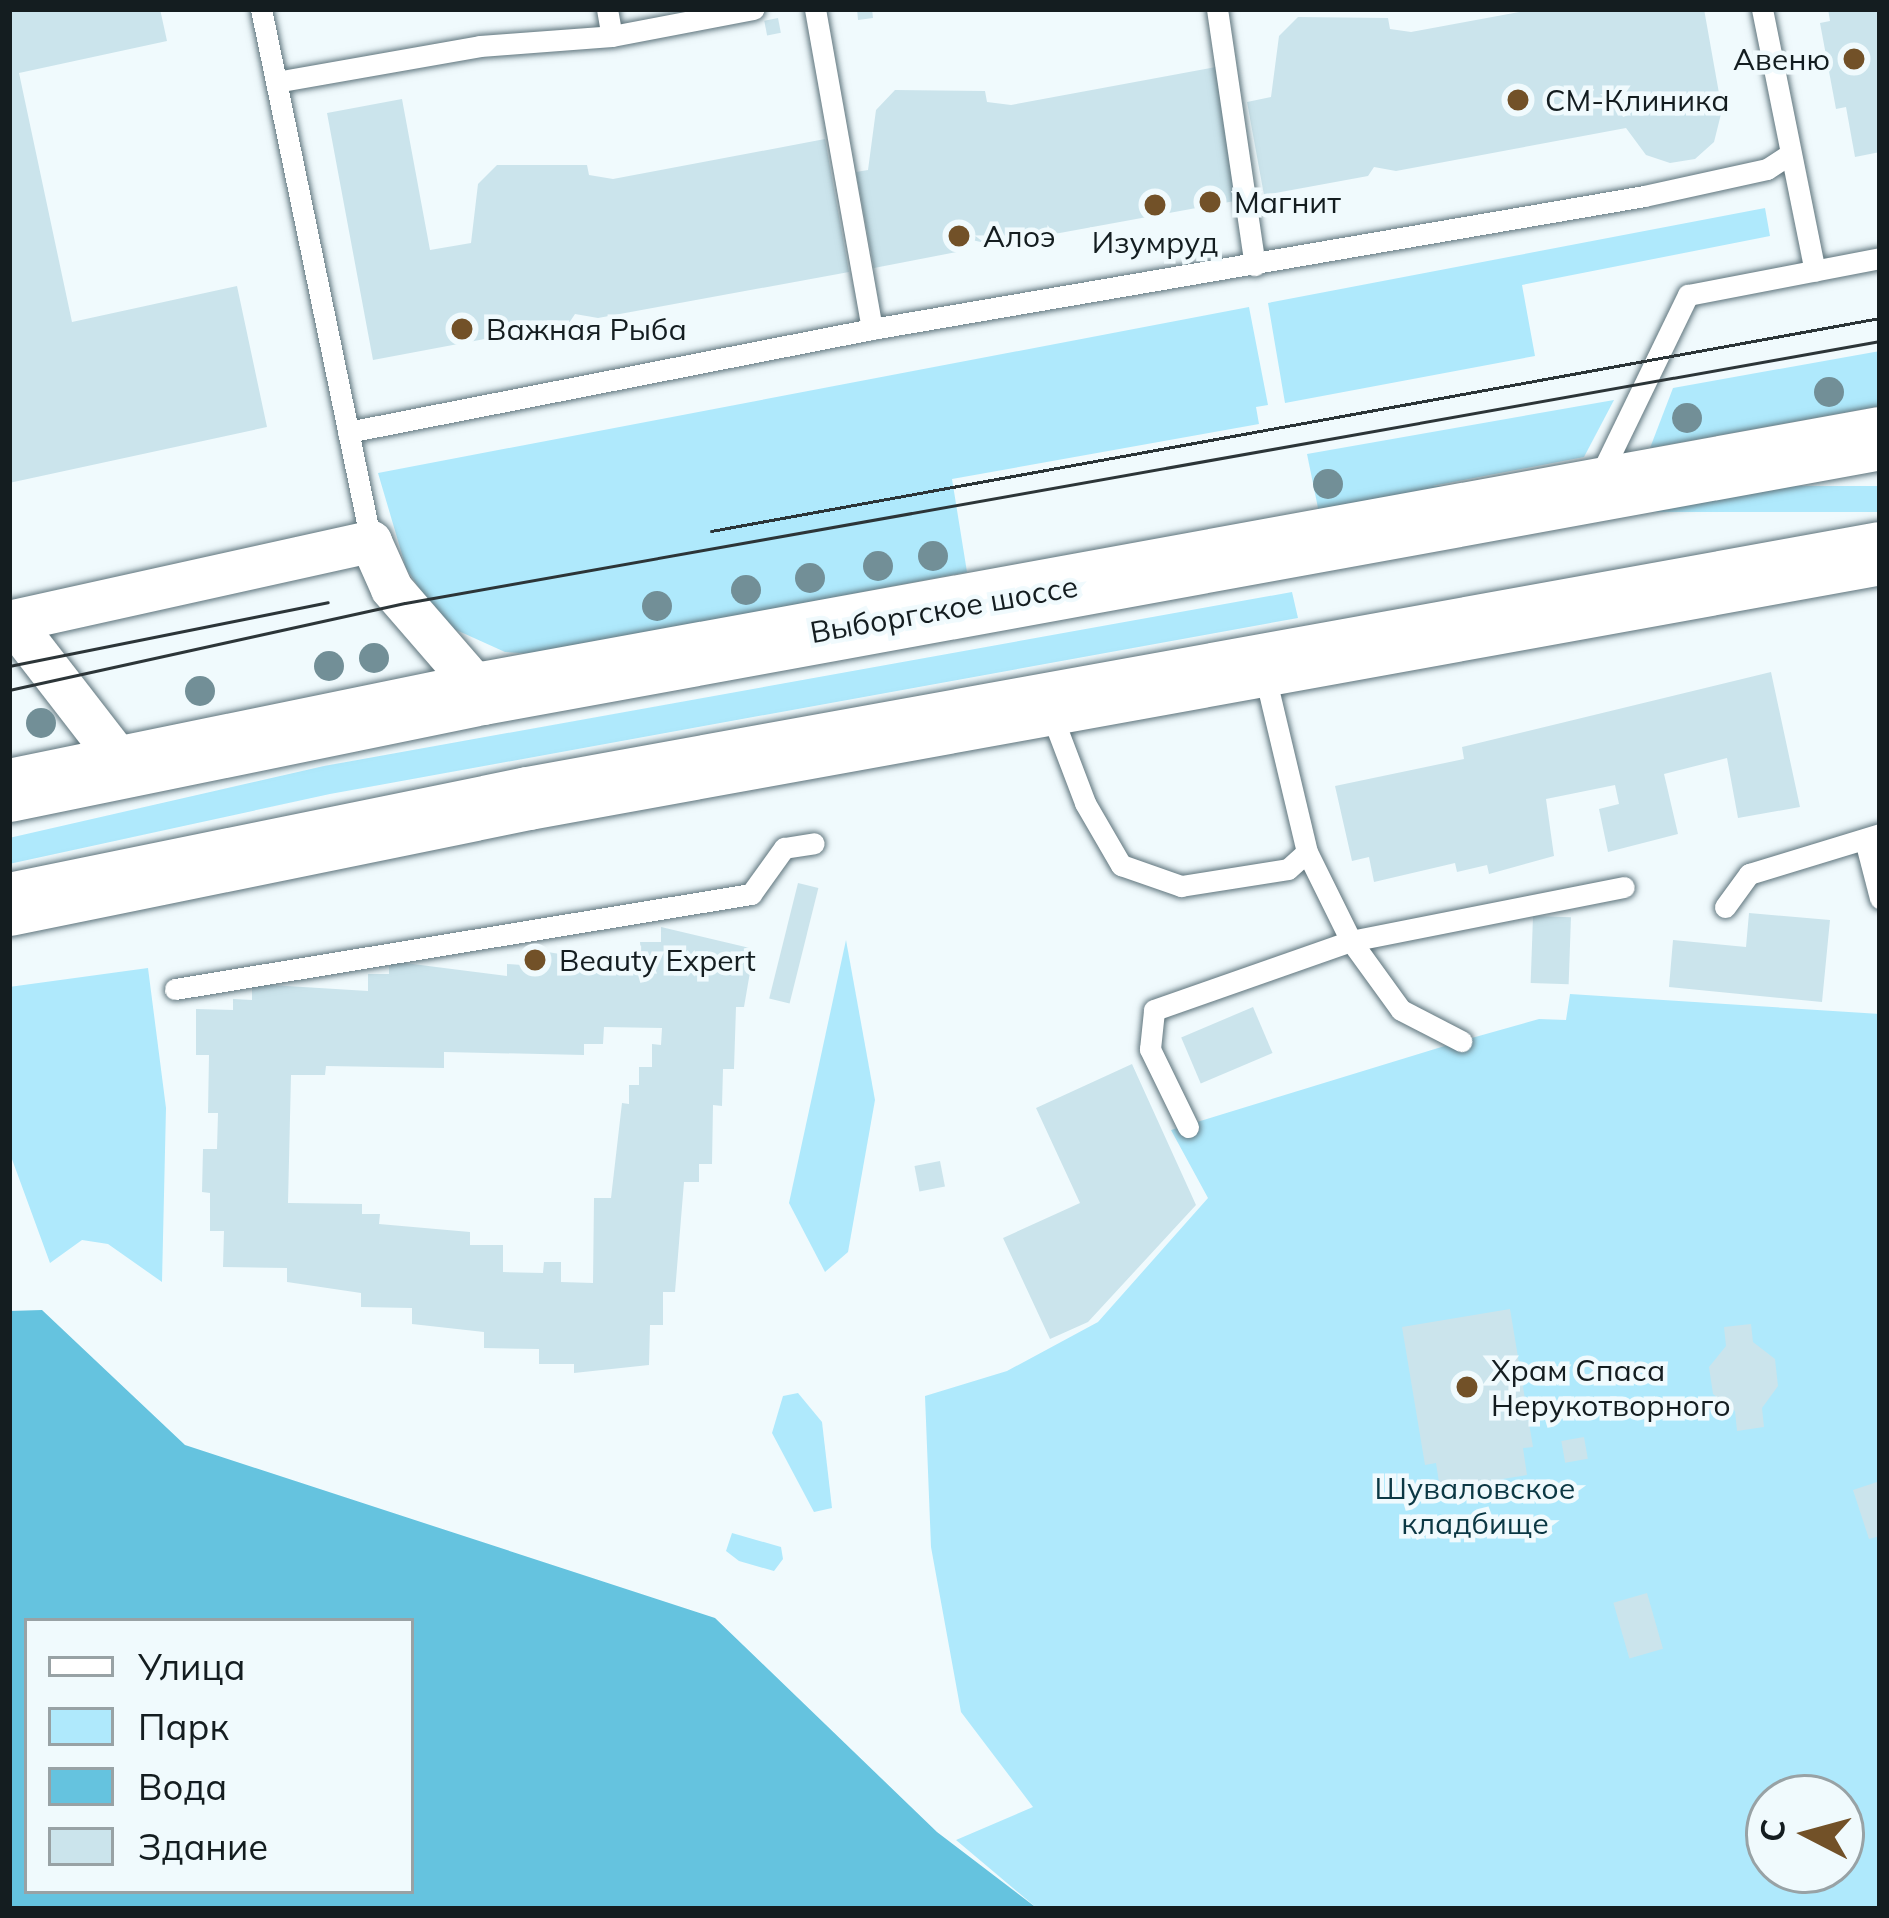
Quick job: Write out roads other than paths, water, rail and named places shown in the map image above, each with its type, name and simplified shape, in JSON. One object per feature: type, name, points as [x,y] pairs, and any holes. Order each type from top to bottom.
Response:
[{"type":"main road","name":"Выборгское шоссе","points":[[9,790],[482,694],[1880,438]]},
{"type":"main road","points":[[9,904],[1047,704],[1880,553]]},
{"type":"street","points":[[124,766],[10,621],[371,542],[392,589],[482,694]]},
{"type":"lane","points":[[262,9],[371,542]]},
{"type":"lane","points":[[607,9],[612,36]]},
{"type":"lane","points":[[276,82],[480,46],[612,36],[753,9]]},
{"type":"lane","points":[[815,9],[872,329]]},
{"type":"lane","points":[[1217,9],[1255,265]]},
{"type":"lane","points":[[1762,9],[1815,271]]},
{"type":"lane","points":[[348,432],[872,329],[1744,175],[1790,154]]},
{"type":"lane","points":[[1592,491],[1688,295],[1880,258]]},
{"type":"lane","points":[[1263,664],[1307,852],[1351,940],[1401,1010],[1461,1040]]},
{"type":"lane","points":[[1047,704],[1085,803],[1121,865],[1181,886],[1288,868],[1307,852]]},
{"type":"lane","points":[[1725,907],[1749,874],[1873,839],[1880,898]]},
{"type":"lane","points":[[176,988],[751,894],[784,848],[814,843]]},
{"type":"lane","points":[[1188,1127],[1150,1048],[1154,1010],[1351,940],[1624,887]]},
{"type":"water","points":[[42,1310],[185,1445],[715,1618],[937,1832],[1038,1909],[9,1909],[9,1311]]},
{"type":"tram line","points":[[711,531],[1880,318]]},
{"type":"tram line","points":[[9,690],[405,603],[1880,341]]},
{"type":"tram line","points":[[9,666],[328,602]]},
{"type":"place","name":"Авеню","points":[[1854,59]]},
{"type":"place","name":"СМ-Клиника","points":[[1518,100]]},
{"type":"place","name":"Магнит","points":[[1210,202]]},
{"type":"place","name":"Изумруд","points":[[1155,205]]},
{"type":"place","name":"Алоэ","points":[[959,236]]},
{"type":"place","name":"Важная Рыба","points":[[462,329]]},
{"type":"place","name":"Beauty Expert","points":[[535,960]]},
{"type":"place","name":"Храм Спаса Нерукотворного","points":[[1467,1387]]},
{"type":"park label","name":"Шуваловское кладбище","points":[[1475,1505]]}]
